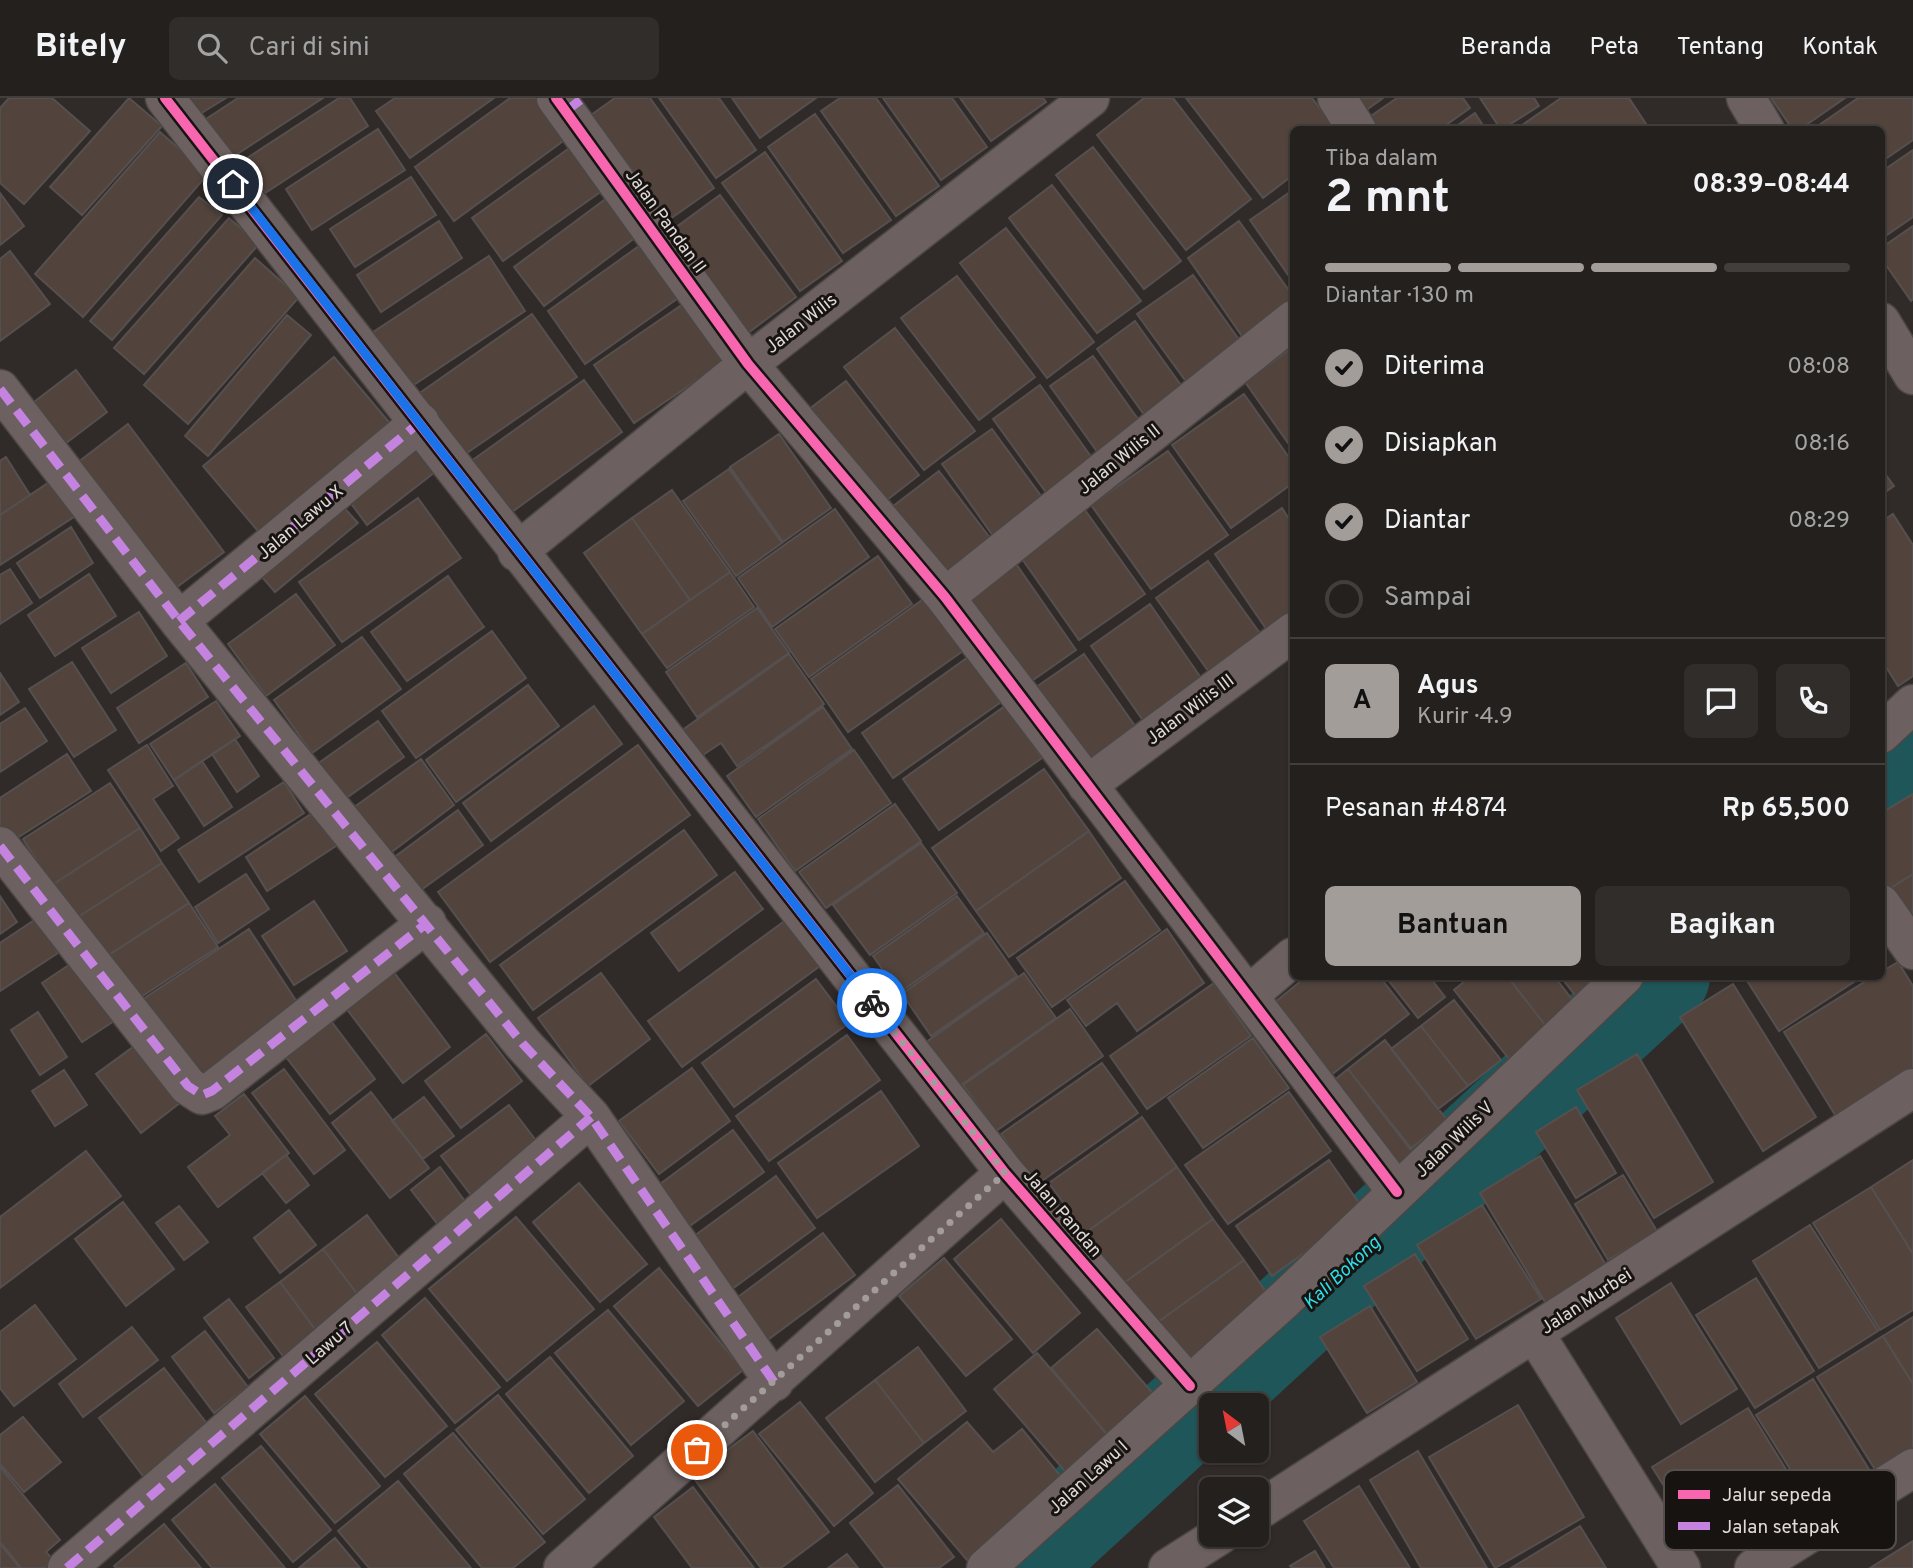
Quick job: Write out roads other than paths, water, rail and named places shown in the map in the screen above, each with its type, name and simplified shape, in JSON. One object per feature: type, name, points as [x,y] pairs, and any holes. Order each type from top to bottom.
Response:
[{"type":"street","name":"Jalan Pandan","points":[[165,98],[420,422],[517,552],[1005,1173],[1190,1386]]},
{"type":"street","name":"Jalan Wilis","points":[[517,552],[748,364],[1090,98]]},
{"type":"street","points":[[1338,98],[1355,126]]},
{"type":"street","points":[[1746,98],[1763,126]]},
{"type":"street","name":"Jalan Pandan II","points":[[568,102],[748,364],[945,597],[1397,1192]]},
{"type":"street","name":"Jalan Wilis II","points":[[945,597],[1290,322]]},
{"type":"street","points":[[1885,329],[1913,375]]},
{"type":"street","points":[[0,389],[179,621],[523,1044],[591,1117],[774,1382]]},
{"type":"street","name":"Jalan Lawu X","points":[[179,621],[420,422]]},
{"type":"street","name":"Jalan Wilis III","points":[[1087,785],[1290,634]]},
{"type":"street","points":[[1885,730],[1913,705]]},
{"type":"street","points":[[0,846],[188,1086],[202,1095],[212,1091],[427,923]]},
{"type":"street","points":[[1885,910],[1913,950]]},
{"type":"street","points":[[1249,995],[1290,960]]},
{"type":"street","name":"Jalan Wilis V","points":[[1190,1386],[1620,980]]},
{"type":"street","name":"Jalan Murbei","points":[[1269,1504],[1913,1088]]},
{"type":"street","name":"Lawu 7","points":[[67,1568],[591,1117]]},
{"type":"street","points":[[563,1568],[1005,1173]]},
{"type":"street","points":[[1535,1334],[1664,1541]]},
{"type":"street","name":"Jalan Lawu I","points":[[986,1568],[1190,1386]]},
{"type":"street","points":[[1896,1479],[1913,1468]]},
{"type":"street","points":[[1168,1568],[1201,1547]]},
{"type":"street","points":[[1670,1550],[1681,1568]]},
{"type":"street","points":[[1754,1568],[1783,1550]]},
{"type":"waterway","name":"Kali Bokong","points":[[1885,770],[1913,745]]},
{"type":"waterway","name":"Kali Bokong","points":[[1019,1568],[1658,980]]}]
